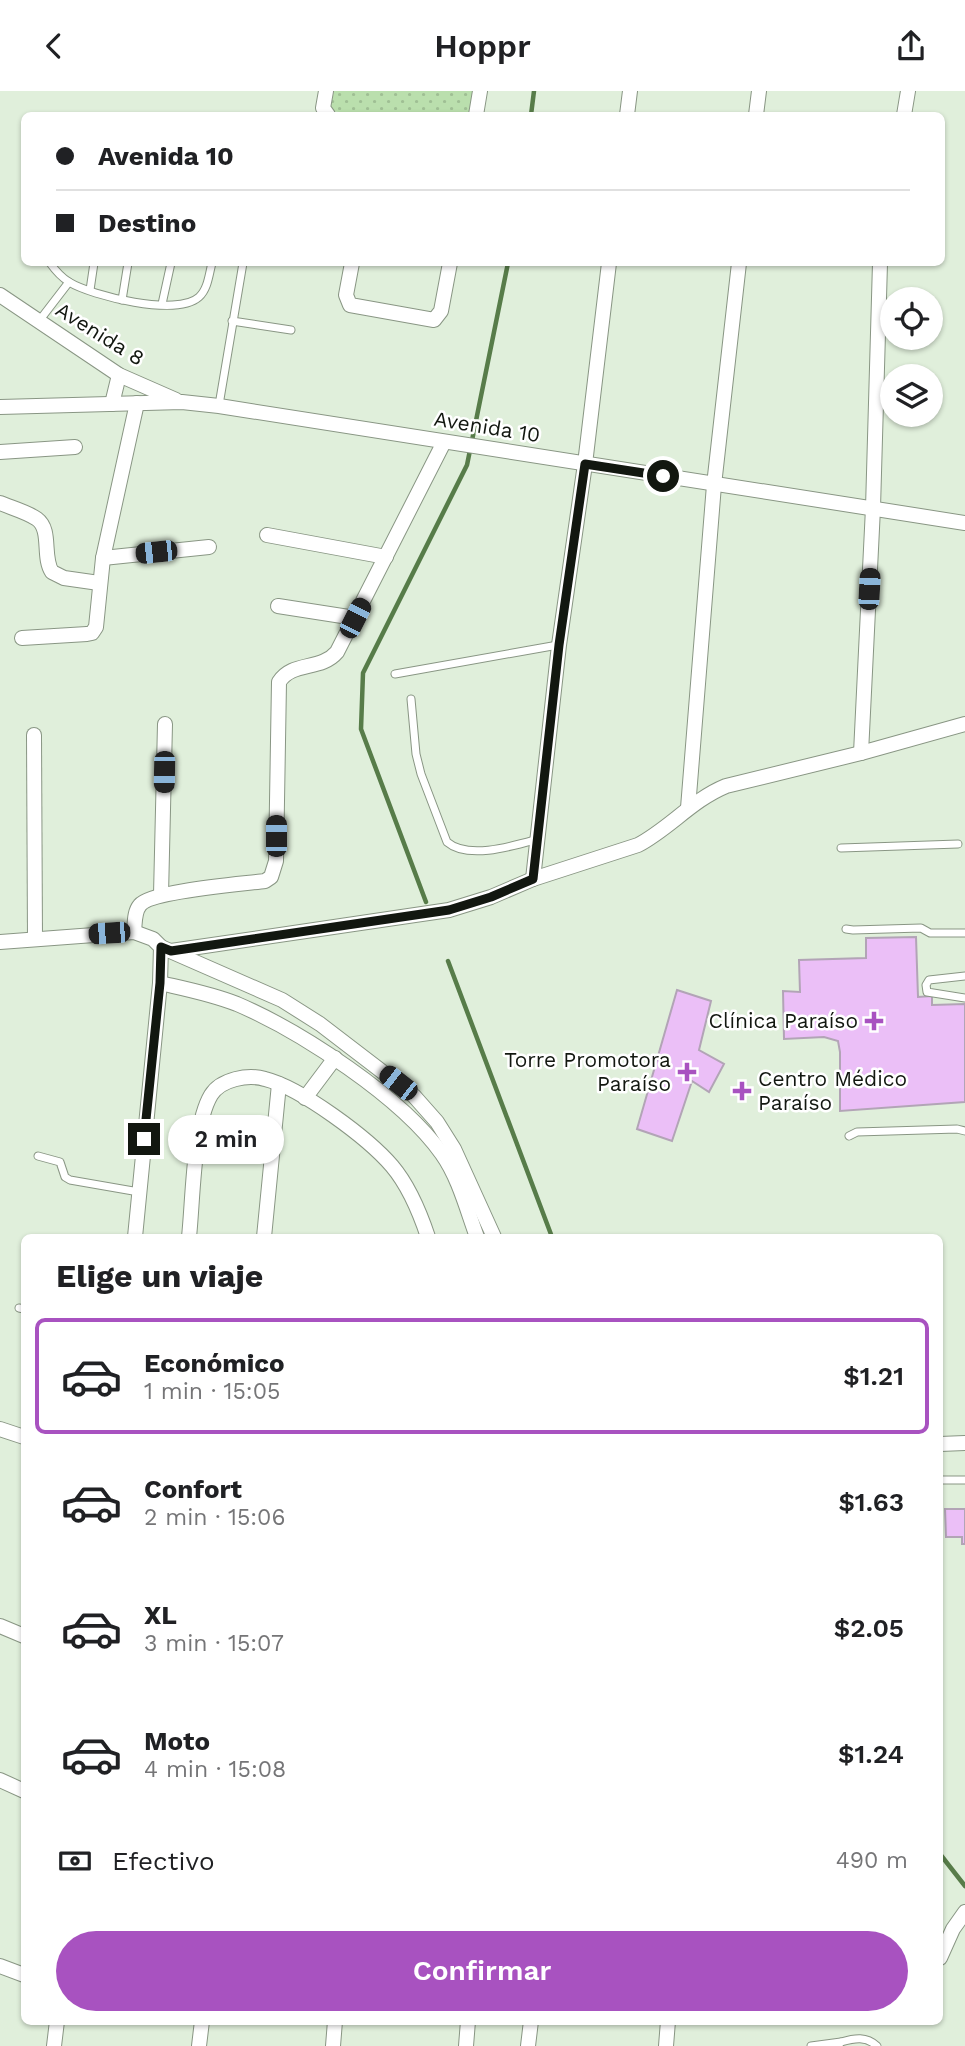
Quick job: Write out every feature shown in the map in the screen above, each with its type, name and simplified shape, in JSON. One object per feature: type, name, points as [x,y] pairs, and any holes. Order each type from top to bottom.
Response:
[{"type":"street","points":[[326,91],[323,108],[326,112]]},
{"type":"street","points":[[476,112],[480,91]]},
{"type":"street","points":[[627,112],[630,91]]},
{"type":"street","points":[[756,112],[759,91]]},
{"type":"street","points":[[904,112],[908,91]]},
{"type":"street","points":[[351,266],[346,295],[350,305],[434,320],[441,311],[449,266]]},
{"type":"street","points":[[533,879],[559,645],[585,464],[609,266]]},
{"type":"street","points":[[688,808],[714,485],[739,266]]},
{"type":"street","points":[[861,753],[873,507],[880,266]]},
{"type":"street","name":"Avenida 8","points":[[0,295],[120,375],[182,402]]},
{"type":"street","points":[[112,404],[120,375]]},
{"type":"street","name":"Avenida 10","points":[[0,407],[182,402],[219,406],[965,523]]},
{"type":"street","points":[[22,638],[87,634],[95,631],[103,558],[136,403]]},
{"type":"street","points":[[134,932],[139,906],[144,901],[161,895],[265,881],[271,877],[276,861],[279,683],[288,670],[332,658],[444,442]]},
{"type":"street","points":[[0,452],[75,447]]},
{"type":"street","points":[[0,503],[40,521],[44,530],[45,557],[51,572],[64,579],[99,583]]},
{"type":"street","points":[[267,535],[386,557]]},
{"type":"street","points":[[103,558],[209,547]]},
{"type":"street","points":[[278,606],[355,618]]},
{"type":"street","points":[[161,895],[165,724]]},
{"type":"street","points":[[166,949],[449,910],[638,845],[660,832],[708,794],[726,786],[965,725]]},
{"type":"street","points":[[34,735],[35,939]]},
{"type":"street","points":[[0,942],[134,932],[282,1000],[320,1024],[414,1096],[437,1122],[454,1149],[493,1234]]},
{"type":"street","points":[[135,1234],[160,983],[166,949]]},
{"type":"street","points":[[160,983],[211,995],[238,1005],[335,1058],[394,1104],[426,1134],[443,1155],[457,1181],[476,1234]]},
{"type":"street","points":[[305,1098],[335,1058]]},
{"type":"street","points":[[189,1234],[198,1140],[205,1112],[212,1094],[222,1084],[250,1077],[279,1084],[305,1098],[368,1143],[394,1168],[409,1191],[427,1234]]},
{"type":"street","points":[[264,1234],[279,1084]]},
{"type":"street","points":[[0,1429],[21,1436]]},
{"type":"street","points":[[943,1444],[965,1443]]},
{"type":"street","points":[[0,1626],[21,1635]]},
{"type":"street","points":[[0,1780],[21,1790]]},
{"type":"street","points":[[943,1951],[964,1913]]},
{"type":"street","points":[[0,1966],[21,1974]]},
{"type":"street","points":[[54,2046],[57,2025]]},
{"type":"street","points":[[200,2046],[202,2025]]},
{"type":"street","points":[[333,2046],[335,2025]]},
{"type":"street","points":[[466,2046],[468,2025]]},
{"type":"street","points":[[528,2046],[531,2025]]},
{"type":"street","points":[[666,2046],[668,2025]]},
{"type":"lane","points":[[53,266],[69,282],[90,290],[122,300],[162,305],[179,305],[198,298],[204,291],[211,266]]},
{"type":"lane","points":[[90,290],[94,266]]},
{"type":"lane","points":[[122,300],[128,266]]},
{"type":"lane","points":[[162,305],[170,266]]},
{"type":"lane","points":[[219,406],[242,266]]},
{"type":"lane","points":[[39,321],[69,282]]},
{"type":"lane","points":[[232,321],[291,330]]},
{"type":"lane","points":[[395,674],[559,645]]},
{"type":"lane","points":[[411,699],[416,754],[421,774],[447,842],[454,848],[476,852],[538,839]]},
{"type":"lane","points":[[841,848],[958,843]]},
{"type":"lane","points":[[846,929],[921,928],[930,933],[965,933]]},
{"type":"lane","points":[[965,977],[929,980],[926,985],[927,992],[934,995],[965,999]]},
{"type":"lane","points":[[849,1136],[857,1132],[965,1131]]},
{"type":"lane","points":[[38,1156],[60,1162],[65,1177],[70,1180],[139,1192]]},
{"type":"lane","points":[[943,1480],[965,1480]]},
{"type":"lane","points":[[811,2046],[840,2044],[858,2038],[871,2040],[877,2046]]},
{"type":"green space","points":[[334,91],[476,91],[472,112],[330,111]]},
{"type":"building","name":"Clínica Paraíso","points":[[916,937],[918,997],[932,996],[932,1005],[965,1004],[965,1102],[840,1111],[838,1041],[824,1037],[784,1039],[783,991],[800,992],[799,960],[866,958],[866,938]]},
{"type":"building","name":"Torre Promotora Paraíso","points":[[677,990],[711,1001],[699,1050],[724,1064],[709,1092],[692,1081],[672,1141],[637,1129]]},
{"type":"building","points":[[945,1509],[965,1509],[965,1544],[962,1544],[962,1537],[946,1537]]},
{"type":"waterway","points":[[531,112],[534,91]]},
{"type":"waterway","points":[[426,902],[361,729],[363,673],[467,465],[507,266]]},
{"type":"waterway","points":[[448,961],[551,1234]]},
{"type":"waterway","points":[[943,1858],[965,1886]]},
{"type":"place","name":"Clínica Paraíso","points":[[874,1021]]},
{"type":"place","name":"Torre Promotora Paraíso","points":[[687,1072]]},
{"type":"place","name":"Centro Médico Paraíso","points":[[742,1091]]},
{"type":"route","points":[[144,1139],[160,983],[161,947],[171,951],[449,910],[491,897],[533,879],[559,645],[585,464],[663,476]]}]
